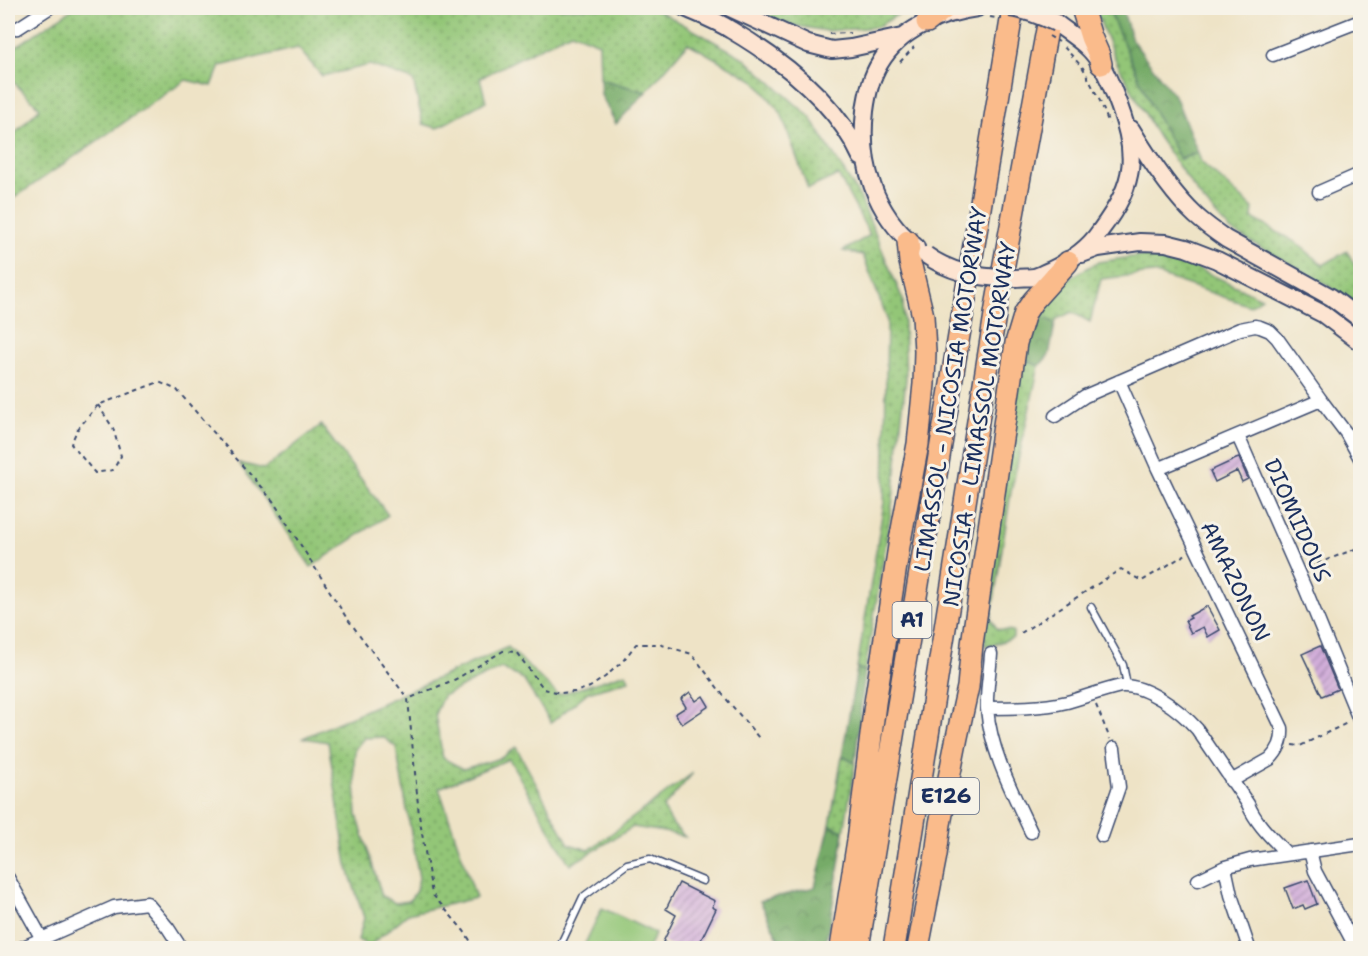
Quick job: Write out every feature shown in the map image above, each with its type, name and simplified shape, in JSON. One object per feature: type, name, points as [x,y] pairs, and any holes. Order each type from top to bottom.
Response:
[{"type":"highway","points":[[927,22],[945,8]]},
{"type":"highway","name":"LIMASSOL - NICOSIA MOTORWAY","points":[[858,948],[1012,8]]},
{"type":"highway","points":[[1082,8],[1101,64]]},
{"type":"highway","name":"NICOSIA - LIMASSOL MOTORWAY","points":[[906,948],[997,302],[1054,15]]},
{"type":"highway","points":[[841,948],[858,840],[875,703],[899,546],[918,444],[924,384],[923,316],[910,262],[908,241]]},
{"type":"highway","points":[[906,948],[929,821],[982,649],[1016,342],[1025,313],[1033,300],[1072,259]]},
{"type":"main road","points":[[730,8],[808,44],[832,50],[910,40]]},
{"type":"main road","points":[[974,8],[945,14],[927,22],[910,40],[890,50],[880,63],[866,98],[863,131],[865,163],[874,192],[891,222],[908,241],[939,265],[970,276],[1016,278],[1036,277],[1098,248],[1140,242],[1166,243],[1217,260],[1282,292],[1323,315],[1360,342]]},
{"type":"main road","points":[[1012,8],[1040,15],[1054,15],[1089,49],[1101,64],[1110,83],[1117,121],[1129,138],[1132,157],[1123,196],[1093,242],[1072,259]]},
{"type":"main road","points":[[683,12],[730,29],[772,57],[817,94],[854,143],[871,180]]},
{"type":"main road","points":[[1117,121],[1195,215],[1226,239],[1332,297],[1360,319]]},
{"type":"street","points":[[8,29],[18,28],[49,8]]},
{"type":"street","points":[[1273,55],[1360,21]]},
{"type":"street","points":[[1319,192],[1360,174]]},
{"type":"street","points":[[1055,416],[1085,396],[1240,329],[1255,326],[1270,331],[1277,338],[1346,433],[1360,458]]},
{"type":"street","name":"AMAZONON","points":[[1119,381],[1158,469],[1279,721],[1282,728],[1281,742]]},
{"type":"street","points":[[1158,469],[1321,400]]},
{"type":"street","name":"DIOMIDOUS","points":[[1238,436],[1360,720]]},
{"type":"street","points":[[982,649],[992,740],[1031,832]]},
{"type":"street","points":[[987,708],[1053,704],[1127,685],[1138,688],[1174,707],[1197,729],[1263,828],[1287,854]]},
{"type":"street","points":[[1232,781],[1270,759],[1281,742]]},
{"type":"street","points":[[1102,836],[1119,787],[1114,748]]},
{"type":"street","points":[[1198,880],[1224,867],[1250,860],[1360,844]]},
{"type":"street","points":[[1310,851],[1315,871],[1356,948]]},
{"type":"street","points":[[1224,867],[1249,948]]},
{"type":"street","points":[[8,878],[42,939]]},
{"type":"street","points":[[21,948],[114,907],[147,903],[181,948]]},
{"type":"lane","points":[[1091,607],[1123,665],[1127,685]]},
{"type":"lane","points":[[558,948],[562,944],[583,897],[627,864],[650,859],[703,881]]},
{"type":"path","points":[[661,8],[683,12]]},
{"type":"path","points":[[900,62],[910,40]]},
{"type":"path","points":[[1059,42],[1083,68],[1101,103],[1117,121]]},
{"type":"path","points":[[98,405],[113,428],[121,456],[114,470],[95,473],[71,444],[76,430],[98,405],[159,382],[177,390],[273,501],[346,617],[408,699],[419,815],[432,894],[464,931],[475,948]]},
{"type":"path","points":[[1298,572],[1360,547]]},
{"type":"path","points":[[1021,633],[1121,569],[1142,581],[1196,548]]},
{"type":"path","points":[[408,699],[456,679],[503,651],[516,652],[544,689],[560,693],[575,692],[590,687],[605,677],[623,661],[636,644],[658,644],[692,654],[723,696],[759,738]]},
{"type":"path","points":[[1092,694],[1114,748]]},
{"type":"path","points":[[1281,742],[1300,746],[1360,720]]},
{"type":"green space","points":[[74,8],[654,8],[744,58],[810,117],[860,197],[903,300],[906,378],[893,499],[865,671],[857,668],[884,502],[887,319],[863,255],[843,251],[870,235],[838,175],[808,189],[781,113],[755,81],[688,43],[646,92],[600,79],[599,43],[571,32],[480,78],[486,101],[437,128],[423,124],[413,80],[370,65],[322,76],[298,48],[220,66],[212,86],[186,80],[8,202],[8,140],[40,108],[8,77],[8,52]]},
{"type":"green space","points":[[751,8],[909,8],[877,27],[827,31],[784,24]]},
{"type":"green space","points":[[1096,8],[1119,8],[1111,15],[1151,105],[1180,159],[1198,153],[1201,162],[1253,208],[1252,218],[1297,243],[1323,265],[1347,251],[1360,275],[1360,306],[1230,230],[1202,199],[1158,137],[1117,63]]},
{"type":"green space","points":[[1122,8],[1132,40],[1176,98],[1198,153],[1180,159],[1151,105],[1111,15]]},
{"type":"green space","points":[[600,79],[646,92],[616,124],[601,95]]},
{"type":"green space","points":[[1152,254],[1188,264],[1262,298],[1250,306],[1153,273],[1101,279],[1090,322],[1072,312],[1057,319],[1055,324],[1048,319],[1031,318],[1064,281],[1098,262]]},
{"type":"green space","points":[[1031,318],[1048,319],[1055,324],[1049,355],[1039,366],[1019,357]]},
{"type":"green space","points":[[1019,357],[1039,366],[1011,492],[991,619],[997,629],[1013,631],[1013,638],[985,646],[984,633]]},
{"type":"green space","points":[[321,425],[388,515],[311,567],[239,463],[264,469]]},
{"type":"green space","points":[[508,647],[558,695],[626,673],[629,680],[588,692],[551,723],[523,679],[501,668],[443,696],[435,714],[443,758],[463,769],[501,758],[516,747],[569,844],[589,850],[693,773],[663,808],[673,825],[685,837],[633,827],[570,865],[509,759],[439,788],[476,898],[408,914],[369,946],[358,940],[364,918],[347,865],[328,742],[303,738]],"holes":[[[383,737],[396,747],[419,878],[416,891],[409,901],[395,903],[382,896],[357,815],[354,766],[355,749],[364,738]]]},
{"type":"green space","points":[[857,668],[865,671],[855,763],[842,756]]},
{"type":"green space","points":[[842,756],[855,763],[844,832],[830,825]]},
{"type":"green space","points":[[830,825],[844,832],[824,948],[783,948],[760,901],[815,887]]},
{"type":"green space","points":[[602,908],[655,933],[648,948],[583,948]]},
{"type":"building","points":[[1239,458],[1248,479],[1242,482],[1237,471],[1215,482],[1210,471]]},
{"type":"building","points":[[1207,606],[1220,630],[1208,637],[1203,627],[1191,633],[1185,621],[1191,618],[1189,616]]},
{"type":"building","points":[[1320,646],[1338,689],[1322,696],[1302,654]]},
{"type":"building","points":[[690,692],[696,701],[703,696],[709,706],[682,724],[675,714],[686,707],[681,699]]},
{"type":"building","points":[[1308,880],[1317,904],[1305,909],[1303,905],[1293,909],[1285,888]]},
{"type":"building","points":[[679,883],[715,901],[712,907],[716,909],[697,948],[675,948],[663,942],[676,915],[666,909]]}]
